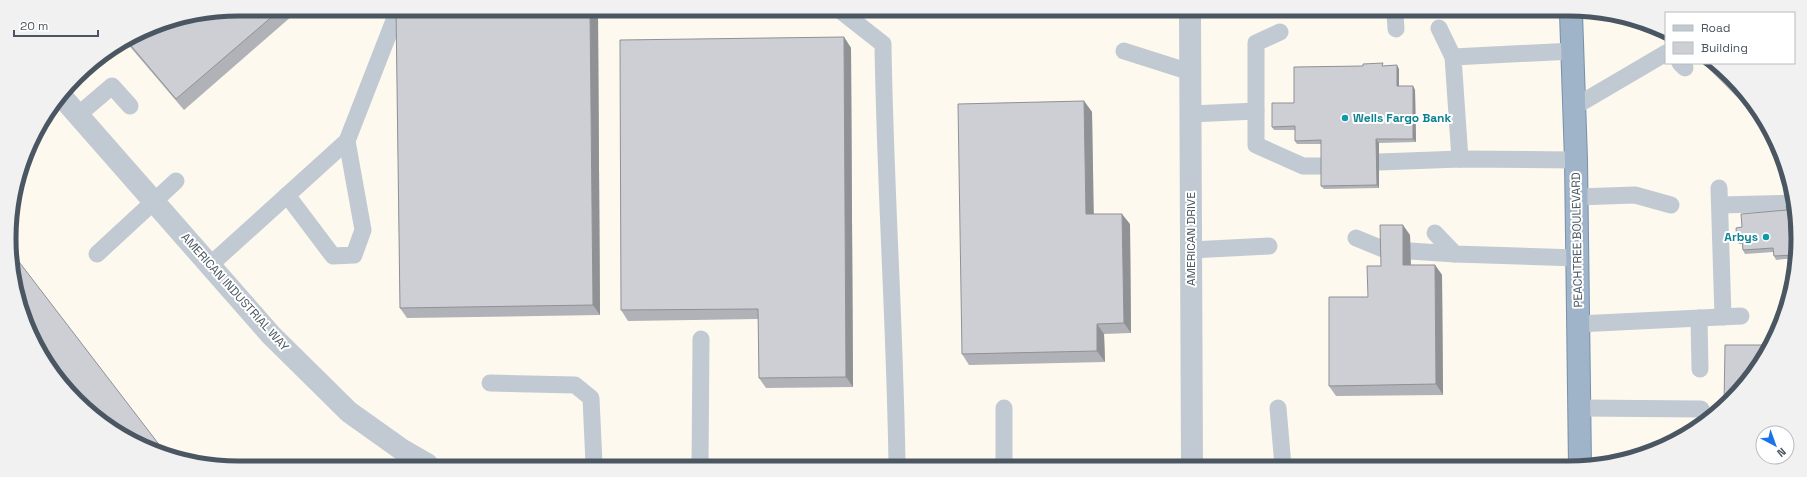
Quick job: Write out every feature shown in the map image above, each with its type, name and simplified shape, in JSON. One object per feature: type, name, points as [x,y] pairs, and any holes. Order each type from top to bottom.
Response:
[{"type":"highway","name":"PEACHTREE BOULEVARD","points":[[1571,16],[1576,160],[1580,461]]},
{"type":"street","name":"AMERICAN DRIVE","points":[[1190,16],[1192,461]]},
{"type":"street","name":"AMERICAN INDUSTRIAL WAY","points":[[65,100],[271,335],[349,412],[401,449],[422,461]]},
{"type":"lane","points":[[210,265],[347,141],[396,16]]},
{"type":"lane","points":[[847,16],[883,44],[884,123],[897,461]]},
{"type":"lane","points":[[1439,28],[1453,57],[1460,159]]},
{"type":"lane","points":[[1280,32],[1256,43],[1256,145],[1303,166],[1323,166]]},
{"type":"lane","points":[[1124,51],[1190,72]]},
{"type":"lane","points":[[1453,57],[1573,51]]},
{"type":"lane","points":[[1574,107],[1665,55]]},
{"type":"lane","points":[[78,115],[112,86],[130,106]]},
{"type":"lane","points":[[1191,114],[1256,111]]},
{"type":"lane","points":[[287,195],[333,256],[354,255],[363,230],[347,141]]},
{"type":"lane","points":[[1379,162],[1460,159],[1576,160]]},
{"type":"lane","points":[[97,254],[176,181]]},
{"type":"lane","points":[[1576,198],[1635,195],[1670,205]]},
{"type":"lane","points":[[1723,317],[1720,196],[1788,202]]},
{"type":"lane","points":[[1435,233],[1455,254]]},
{"type":"lane","points":[[1356,238],[1388,251]]},
{"type":"lane","points":[[1191,250],[1269,246]]},
{"type":"lane","points":[[1410,251],[1577,258]]},
{"type":"lane","points":[[1578,324],[1741,316]]},
{"type":"lane","points":[[1699,318],[1700,369]]},
{"type":"lane","points":[[700,461],[701,339]]},
{"type":"lane","points":[[490,383],[575,385],[591,398],[594,461]]},
{"type":"lane","points":[[1004,408],[1004,461]]},
{"type":"lane","points":[[1278,408],[1283,461]]},
{"type":"lane","points":[[1580,408],[1701,409]]},
{"type":"shaded area","points":[[224,16],[1583,16],[1612,20],[1654,33],[1665,38],[1665,64],[1706,64],[1726,81],[1754,115],[1774,153],[1787,195],[1791,224],[1791,253],[1789,268],[1787,282],[1779,310],[1761,350],[1754,362],[1736,385],[1704,415],[1692,424],[1667,438],[1640,449],[1612,457],[1583,461],[224,461],[195,457],[153,444],[115,424],[98,411],[30,317],[28,310],[20,282],[18,268],[16,253],[16,224],[20,195],[28,167],[39,140],[53,115],[81,81],[103,62],[127,46],[153,33],[195,20]]},
{"type":"building","points":[[224,16],[273,16],[176,99],[130,44],[153,33],[195,20]]},
{"type":"building","points":[[396,16],[590,16],[593,305],[400,308]]},
{"type":"building","points":[[844,37],[846,377],[759,378],[758,309],[621,310],[620,40]]},
{"type":"building","name":"Wells Fargo Bank","points":[[1383,63],[1382,66],[1397,65],[1397,86],[1413,86],[1413,139],[1376,139],[1377,185],[1321,186],[1321,140],[1295,141],[1295,126],[1272,127],[1272,103],[1294,103],[1294,67],[1363,66],[1363,64]]},
{"type":"building","points":[[1710,67],[1726,81],[1739,96]]},
{"type":"building","points":[[1084,101],[1086,214],[1122,214],[1124,323],[1097,324],[1097,351],[962,354],[958,104]]},
{"type":"building","name":"Arbys","points":[[1786,206],[1789,206],[1791,224],[1791,255],[1774,256],[1773,248],[1743,250],[1742,240],[1737,240],[1736,228],[1742,227],[1741,214],[1787,210]]},
{"type":"building","points":[[1380,225],[1403,225],[1403,265],[1435,265],[1436,384],[1329,386],[1329,297],[1368,297],[1367,266],[1381,266]]},
{"type":"building","points":[[17,259],[161,447],[140,438],[115,424],[81,396],[62,374],[46,350],[33,324],[20,282]]},
{"type":"building","points":[[1725,345],[1764,345],[1745,374],[1724,398]]},
{"type":"place","name":"Wells Fargo Bank","points":[[1345,118]]},
{"type":"place","name":"Arbys","points":[[1766,237]]}]
